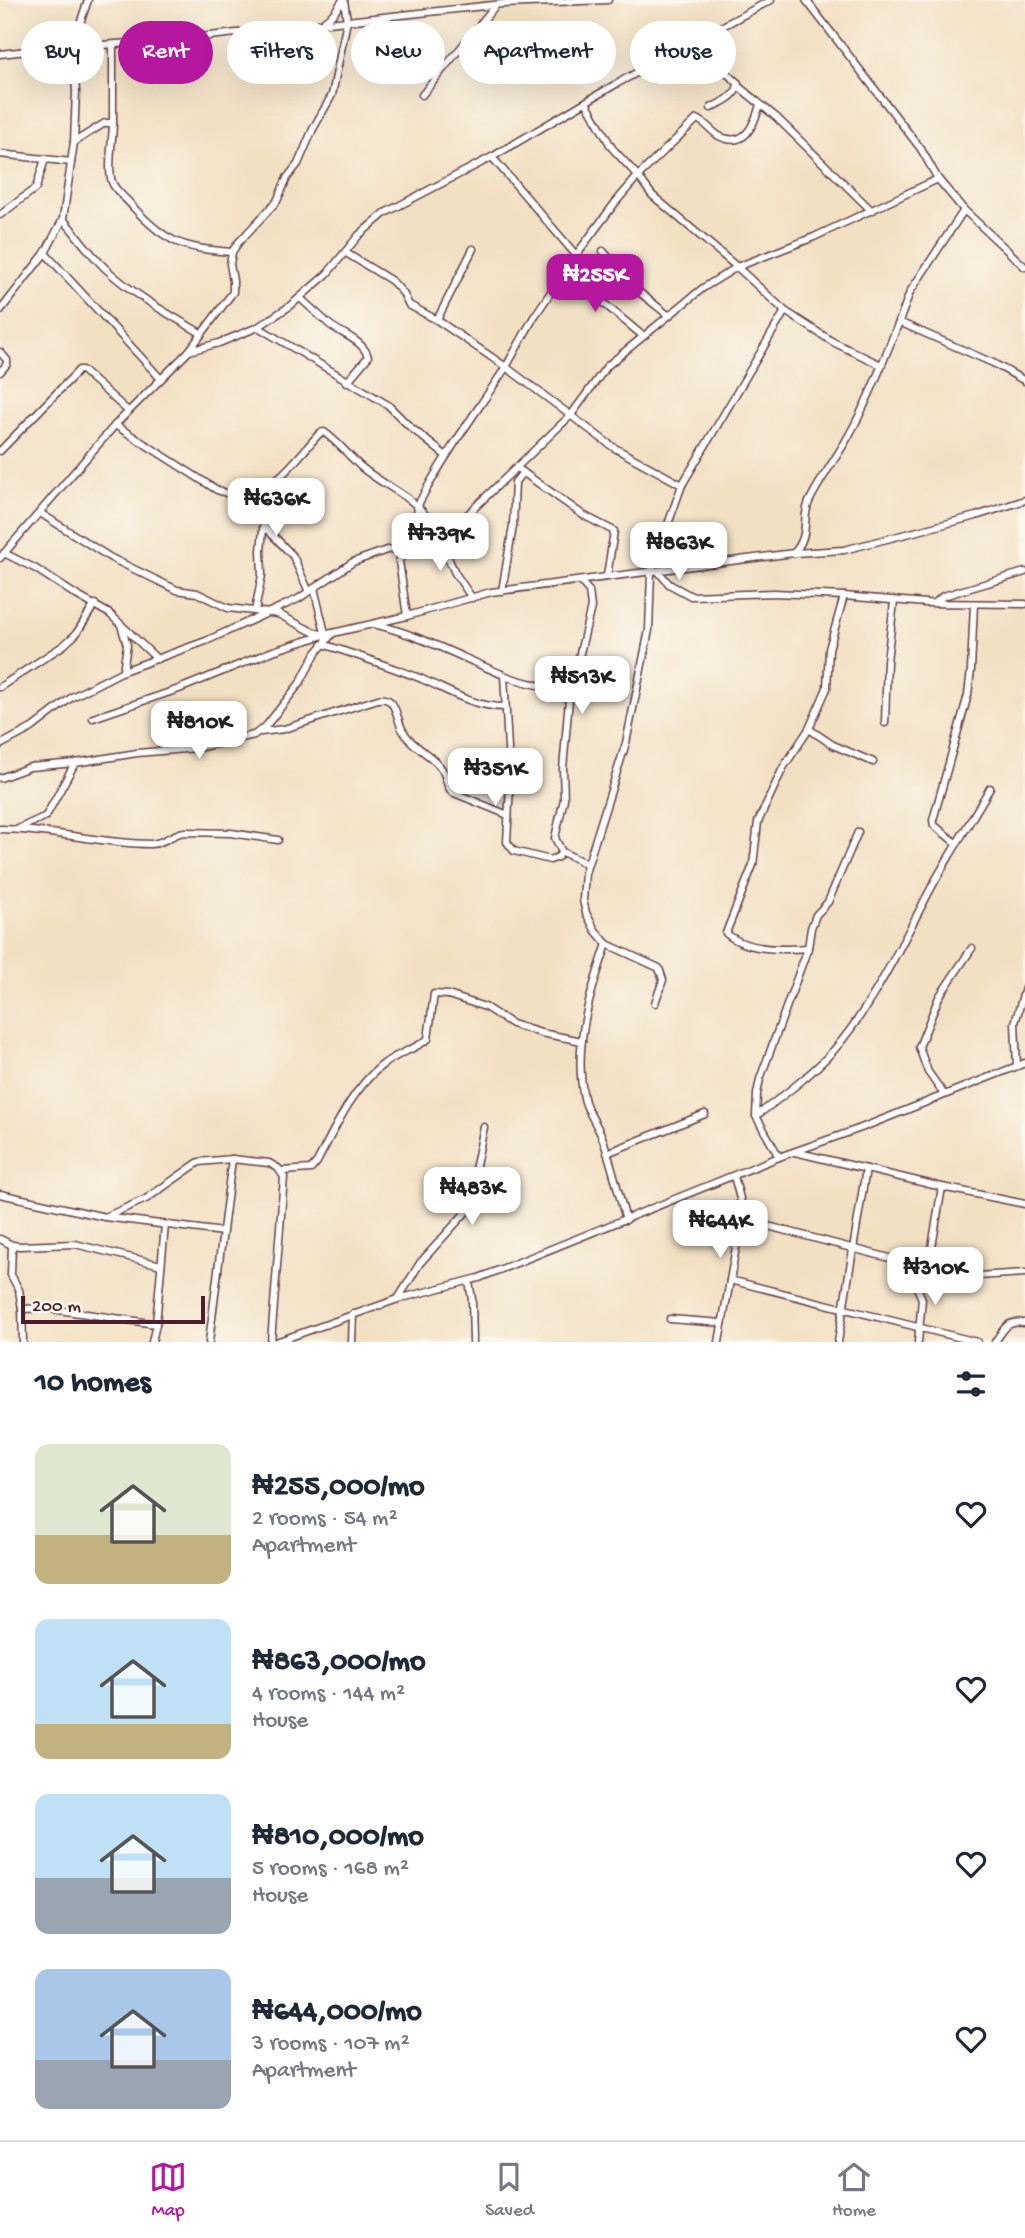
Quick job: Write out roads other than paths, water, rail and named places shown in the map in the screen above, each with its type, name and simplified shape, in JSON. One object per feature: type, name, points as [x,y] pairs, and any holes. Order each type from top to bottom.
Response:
[{"type":"street","points":[[81,21],[88,0]]},
{"type":"street","points":[[157,659],[120,623],[95,604],[36,569],[2,555],[115,425],[190,351],[233,292],[230,264],[232,252],[275,204],[334,90],[347,22],[343,0]]},
{"type":"street","points":[[323,21],[333,14],[343,0]]},
{"type":"street","points":[[422,94],[498,5],[509,0]]},
{"type":"street","points":[[337,23],[498,5],[608,0]]},
{"type":"street","points":[[733,21],[771,0]]},
{"type":"street","points":[[806,0],[921,149],[938,179],[964,210],[1025,267]]},
{"type":"street","points":[[104,45],[227,33]]},
{"type":"street","points":[[113,45],[113,184],[149,224],[177,243],[197,249],[232,252]]},
{"type":"street","points":[[0,54],[21,52]]},
{"type":"street","points":[[190,351],[219,343],[258,327],[300,298],[346,253],[359,235],[385,213],[492,158],[630,78]]},
{"type":"street","points":[[736,81],[872,211]]},
{"type":"street","points":[[0,312],[45,253],[63,219],[74,142],[75,84]]},
{"type":"street","points":[[711,108],[730,97],[738,86]]},
{"type":"street","points":[[586,102],[612,148],[639,176],[652,195],[785,311],[833,342],[881,365]]},
{"type":"street","points":[[407,616],[399,564],[415,534],[418,505],[446,456],[576,255],[639,176],[697,119],[707,123],[717,134],[738,139],[752,130],[760,105]]},
{"type":"street","points":[[74,142],[105,123],[113,123]]},
{"type":"street","points":[[0,154],[71,162]]},
{"type":"street","points":[[492,158],[576,255]]},
{"type":"street","points":[[0,215],[36,188],[45,159]]},
{"type":"street","points":[[1,741],[32,728],[72,697],[123,671],[271,612],[353,562],[387,550],[407,547],[437,534],[468,514],[520,470],[571,415],[607,366],[703,288],[737,267],[872,211],[938,179]]},
{"type":"street","points":[[794,553],[806,530],[809,504],[849,437],[910,292],[964,210]]},
{"type":"street","points":[[63,219],[104,267],[123,284],[166,313],[203,331],[210,340],[219,343]]},
{"type":"street","points":[[437,320],[473,249]]},
{"type":"street","points":[[603,251],[639,292],[668,315]]},
{"type":"street","points":[[45,253],[161,379]]},
{"type":"street","points":[[346,253],[392,281],[409,305],[437,320],[506,367],[613,447],[682,485]]},
{"type":"street","points":[[565,271],[643,337]]},
{"type":"street","points":[[300,298],[368,354],[347,382]]},
{"type":"street","points":[[655,1003],[663,979],[659,968],[607,944],[594,930],[586,913],[583,885],[587,864],[626,743],[649,630],[654,572],[682,485],[785,311]]},
{"type":"street","points":[[898,322],[993,363],[1025,381]]},
{"type":"street","points":[[258,327],[388,405],[446,456]]},
{"type":"street","points":[[0,352],[8,360],[0,372]]},
{"type":"street","points":[[0,451],[79,370],[91,377],[128,411]]},
{"type":"street","points":[[115,425],[217,490],[255,504],[264,526],[262,575],[255,611]]},
{"type":"street","points":[[232,495],[254,484],[275,480],[324,432],[360,466],[418,505],[430,518],[455,573],[472,598]]},
{"type":"street","points":[[520,470],[583,515],[614,531],[607,576]]},
{"type":"street","points":[[502,591],[513,526],[514,487],[520,470]]},
{"type":"street","points":[[259,732],[300,683],[325,639],[333,633],[502,591],[794,553],[844,550],[976,516],[1025,500]]},
{"type":"street","points":[[40,513],[87,540],[111,558],[177,590],[197,593],[228,608],[271,612],[284,616],[325,639],[472,702],[505,706]]},
{"type":"street","points":[[264,526],[293,556],[324,623],[325,639]]},
{"type":"street","points":[[654,572],[691,596],[773,593],[844,596],[894,602],[1025,604]]},
{"type":"street","points":[[935,603],[943,596],[1025,572]]},
{"type":"street","points":[[581,582],[589,590],[591,607],[569,699],[563,769],[564,799],[555,833],[562,852],[587,864]]},
{"type":"street","points":[[808,948],[763,948],[726,933],[753,865],[758,822],[783,768],[809,730],[827,688],[829,649],[844,596]]},
{"type":"street","points":[[884,723],[887,661],[894,602]]},
{"type":"street","points":[[0,687],[64,645],[76,634],[95,604]]},
{"type":"street","points":[[957,844],[934,825],[933,820],[968,695],[974,604]]},
{"type":"street","points":[[120,623],[127,645],[123,671]]},
{"type":"street","points":[[372,624],[401,631],[505,676],[528,685],[544,687],[569,699]]},
{"type":"street","points":[[93,718],[179,689],[273,651],[325,639]]},
{"type":"street","points":[[505,676],[510,785],[506,839],[514,851],[550,860],[562,852]]},
{"type":"street","points":[[0,778],[30,767],[197,748],[259,732],[284,729],[378,699],[387,699],[391,702],[410,743],[439,765],[447,787],[452,792],[508,815]]},
{"type":"street","points":[[809,730],[833,745],[873,762]]},
{"type":"street","points":[[17,829],[46,816],[75,763]]},
{"type":"street","points":[[756,1116],[833,1051],[853,1025],[897,954],[989,788]]},
{"type":"street","points":[[0,830],[17,829],[151,844],[168,841],[180,832],[231,833],[278,840]]},
{"type":"street","points":[[779,1157],[756,1116],[760,1079],[808,948],[816,915],[828,902],[858,832]]},
{"type":"street","points":[[607,944],[588,1000],[582,1041],[583,1097],[595,1119],[607,1153],[626,1220]]},
{"type":"street","points":[[943,1093],[928,1072],[919,1047],[939,997],[972,948]]},
{"type":"street","points":[[1017,1066],[1015,1023],[1025,988]]},
{"type":"street","points":[[105,1217],[146,1199],[199,1161],[232,1159],[269,1163],[282,1171],[311,1168],[357,1091],[380,1066],[428,1039],[434,994],[448,995],[485,1007],[512,1024],[582,1041]]},
{"type":"street","points":[[282,1171],[284,1177],[273,1342],[398,1299],[469,1282],[779,1157],[861,1128],[943,1093],[1025,1063]]},
{"type":"street","points":[[607,1153],[705,1114]]},
{"type":"street","points":[[398,1299],[420,1262],[466,1212],[484,1127]]},
{"type":"street","points":[[795,1152],[1025,1204]]},
{"type":"street","points":[[209,1342],[232,1159]]},
{"type":"street","points":[[838,1342],[866,1169]]},
{"type":"street","points":[[721,1341],[741,1219],[742,1206],[734,1177]]},
{"type":"street","points":[[918,1342],[922,1299],[914,1280],[932,1247],[942,1187]]},
{"type":"street","points":[[0,1194],[105,1217],[223,1231]]},
{"type":"street","points":[[741,1219],[920,1266],[977,1276],[1025,1273]]},
{"type":"street","points":[[152,1342],[165,1225]]},
{"type":"street","points":[[0,1239],[12,1245],[75,1244],[161,1265]]},
{"type":"street","points":[[12,1245],[11,1275],[19,1290],[23,1342]]},
{"type":"street","points":[[730,1280],[977,1342]]},
{"type":"street","points":[[469,1282],[473,1342]]},
{"type":"street","points":[[22,1309],[45,1308],[156,1324]]},
{"type":"street","points":[[352,1342],[353,1314]]},
{"type":"street","points":[[670,1319],[722,1323]]},
{"type":"street","points":[[995,1342],[1009,1324],[1025,1324]]}]
